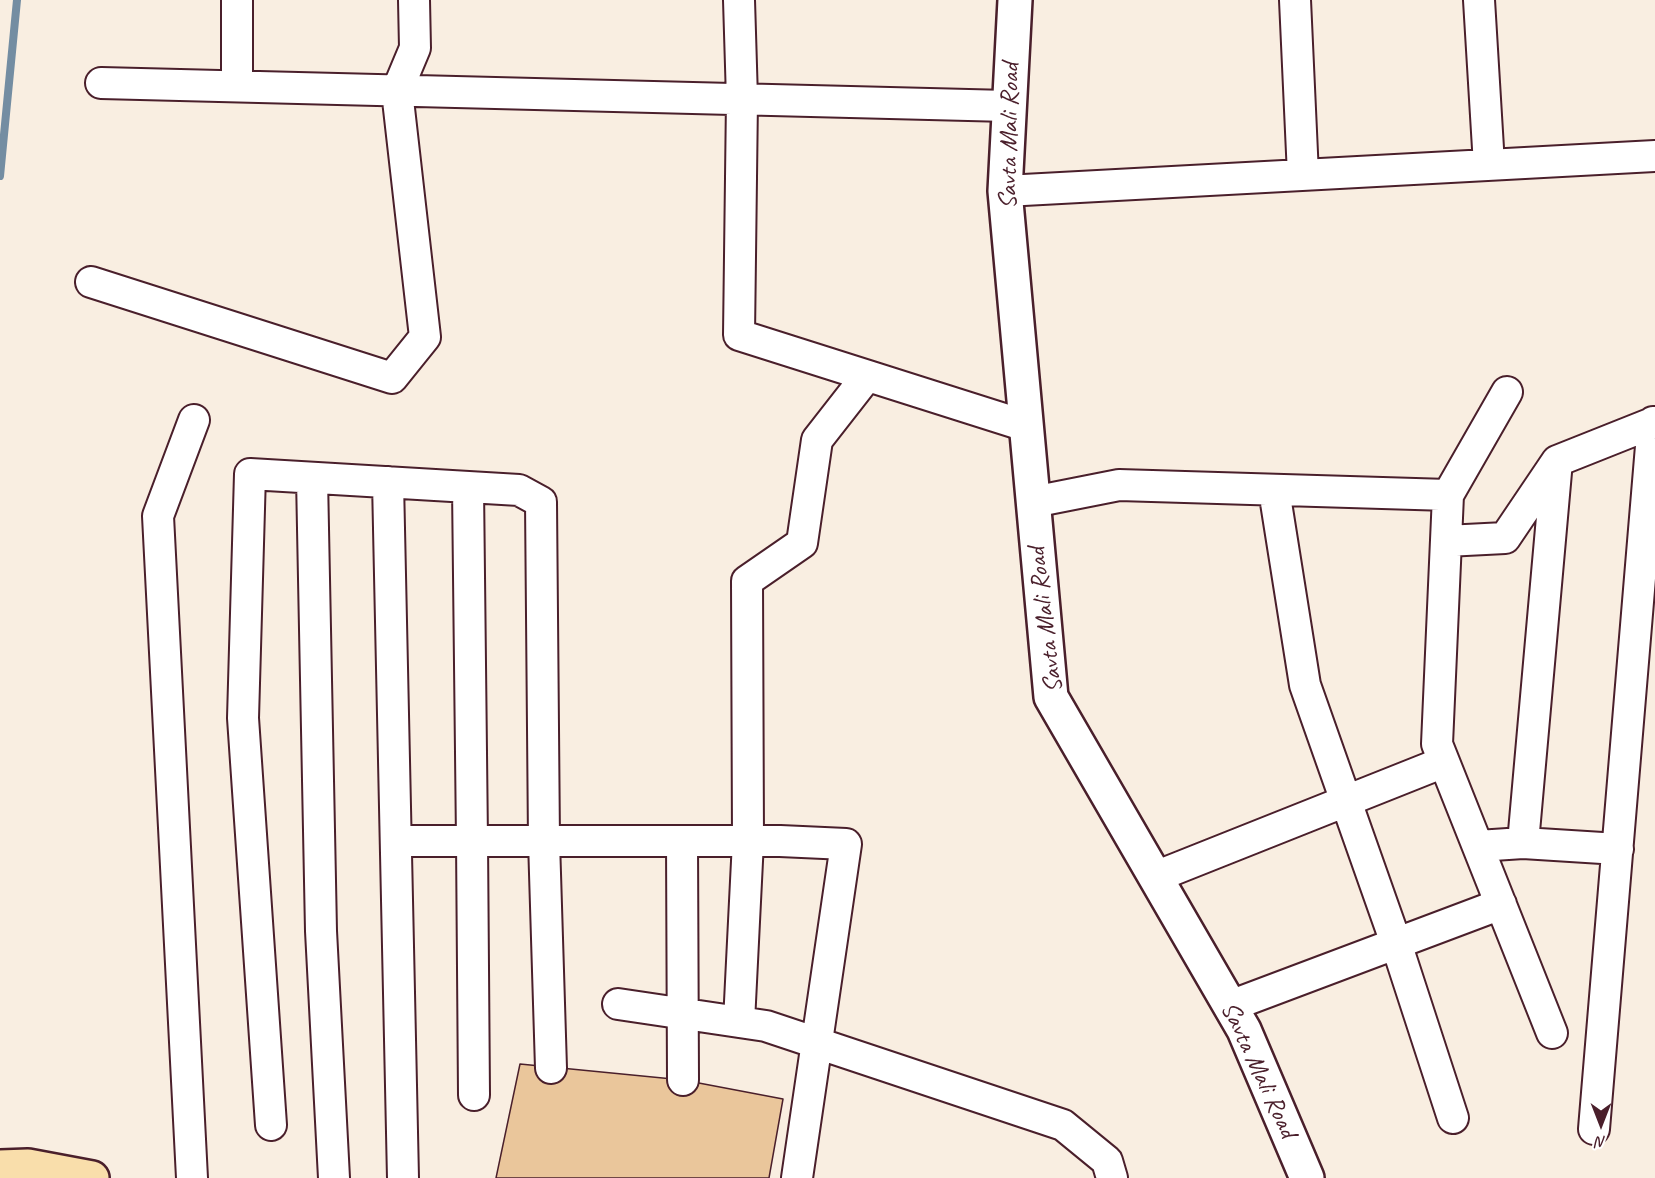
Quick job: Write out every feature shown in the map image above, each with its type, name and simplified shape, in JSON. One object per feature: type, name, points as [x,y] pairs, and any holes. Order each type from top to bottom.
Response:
[{"type":"highway","points":[[0,1167],[28,1166],[92,1178]]},
{"type":"street","points":[[237,0],[237,86]]},
{"type":"street","points":[[91,282],[392,378],[425,336],[397,91],[415,48],[414,0]]},
{"type":"street","points":[[739,0],[742,99],[739,335],[1026,426]]},
{"type":"street","name":"Savta Mali Road","points":[[1015,0],[1005,191],[1051,697],[1244,1030],[1307,1178]]},
{"type":"street","points":[[1295,0],[1303,175]]},
{"type":"street","points":[[1479,0],[1489,165]]},
{"type":"street","points":[[101,83],[1008,106]]},
{"type":"street","points":[[1005,191],[1655,156]]},
{"type":"street","points":[[739,1023],[748,841],[747,581],[802,543],[817,440],[867,375]]},
{"type":"street","points":[[1507,393],[1448,495],[1437,744],[1552,1033]]},
{"type":"street","points":[[192,1178],[158,516],[194,420]]},
{"type":"street","points":[[1446,541],[1505,538],[1557,461],[1654,422],[1594,1129]]},
{"type":"street","points":[[1523,843],[1557,461]]},
{"type":"street","points":[[271,1125],[243,718],[250,474],[519,490],[542,502],[544,841],[551,1068]]},
{"type":"street","points":[[312,478],[321,931],[334,1178]]},
{"type":"street","points":[[388,482],[403,1178]]},
{"type":"street","points":[[1033,502],[1119,485],[1448,495]]},
{"type":"street","points":[[468,488],[474,1095]]},
{"type":"street","points":[[1274,490],[1305,685],[1396,943],[1453,1118]]},
{"type":"street","points":[[1155,877],[1444,762]]},
{"type":"street","points":[[396,841],[748,841],[846,844],[797,1178]]},
{"type":"street","points":[[682,841],[683,1080]]},
{"type":"street","points":[[1478,846],[1523,843],[1618,849]]},
{"type":"street","points":[[1230,1006],[1501,904]]},
{"type":"street","points":[[618,1004],[766,1026],[1063,1125],[1107,1161],[1112,1178]]},
{"type":"building","points":[[520,1064],[683,1080],[783,1099],[769,1178],[496,1178]]},
{"type":"waterway","points":[[0,176],[17,0]]}]
